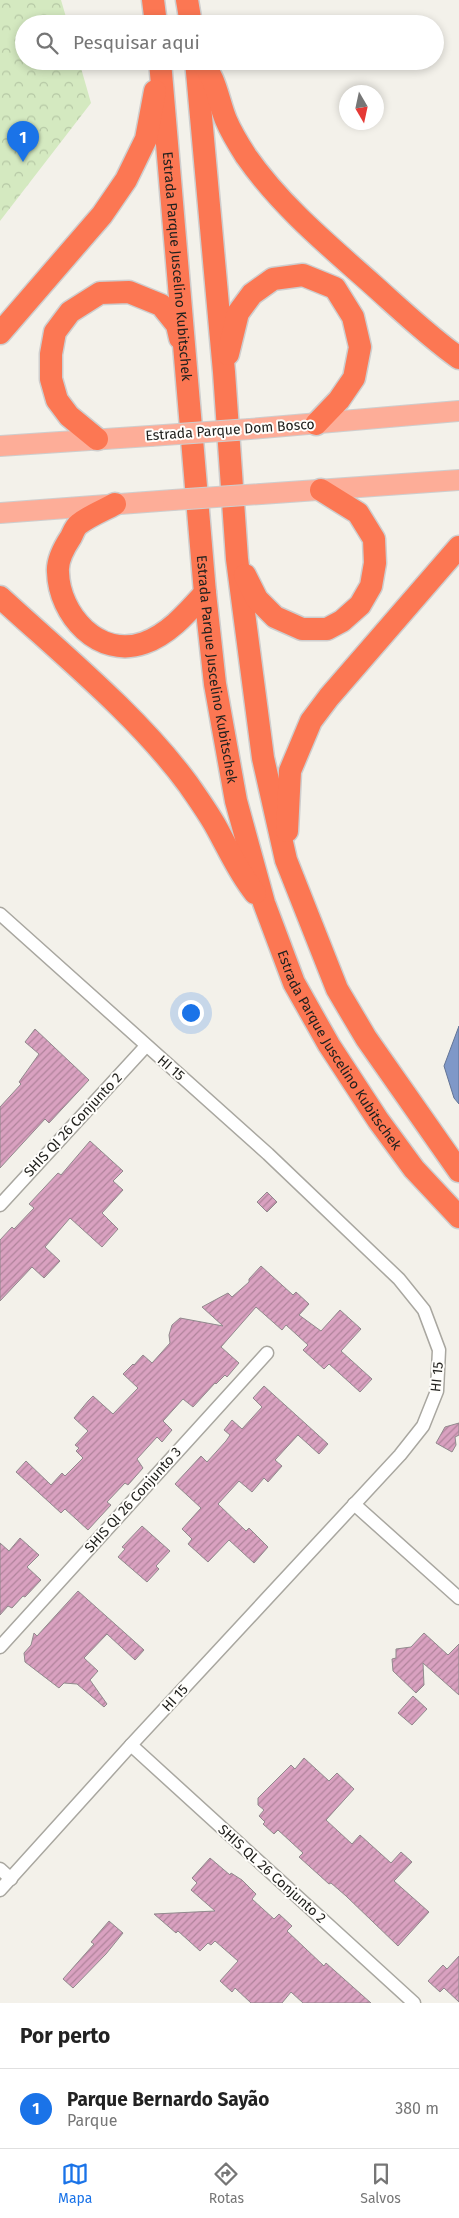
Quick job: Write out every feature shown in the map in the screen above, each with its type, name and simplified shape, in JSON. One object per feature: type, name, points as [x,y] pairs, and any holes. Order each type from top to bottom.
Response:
[{"type":"highway","points":[[153,0],[155,15]]},
{"type":"highway","points":[[188,0],[190,15]]},
{"type":"highway","points":[[0,333],[102,215],[126,180],[146,139],[159,70]]},
{"type":"highway","name":"Estrada Parque Juscelino Kubitschek","points":[[161,70],[205,593],[215,684],[236,801],[264,903],[294,983],[329,1046],[378,1120],[414,1169],[459,1217]]},
{"type":"highway","name":"Estrada Parque Juscelino Kubitschek","points":[[199,70],[224,372],[237,559],[263,758],[286,860],[336,989],[366,1038],[459,1171]]},
{"type":"highway","points":[[206,70],[210,74],[226,120],[243,152],[265,182],[292,211],[342,257],[440,345],[459,358]]},
{"type":"highway","points":[[224,372],[238,313],[252,294],[273,279],[303,275],[335,288],[353,317],[360,347],[354,378],[339,400],[316,424]]},
{"type":"highway","points":[[97,439],[69,416],[57,400],[51,379],[51,354],[54,332],[70,312],[100,293],[129,292],[161,304],[177,324],[186,364]]},
{"type":"highway","points":[[237,559],[257,600],[275,617],[302,629],[327,629],[342,621],[360,605],[371,586],[375,563],[374,539],[358,513],[321,490]]},
{"type":"highway","points":[[115,504],[78,525],[65,546],[57,571],[61,598],[76,623],[95,638],[117,646],[142,644],[162,635],[182,618],[205,593]]},
{"type":"highway","points":[[286,860],[290,771],[311,721],[335,689],[459,547]]},
{"type":"highway","points":[[0,597],[95,684],[152,740],[187,783],[214,823],[245,880],[264,903]]},
{"type":"main road","name":"Estrada Parque Dom Bosco","points":[[0,446],[316,424],[459,411]]},
{"type":"main road","points":[[0,513],[459,480]]},
{"type":"street","name":"HI 15","points":[[0,914],[275,1161],[399,1279],[424,1310],[439,1350],[437,1392],[423,1426],[400,1455],[131,1745],[0,1890]]},
{"type":"street","name":"SHIS QI 26 Conjunto 2","points":[[0,1204],[146,1046]]},
{"type":"street","name":"SHIS QI 26 Conjunto 3","points":[[0,1647],[267,1353]]},
{"type":"street","points":[[354,1504],[459,1598]]},
{"type":"street","name":"SHIS QL 26 Conjunto 2","points":[[131,1745],[414,2003]]},
{"type":"street","points":[[0,1869],[10,1878]]},
{"type":"green space","points":[[0,0],[61,0],[65,15],[15,15],[15,70],[82,70],[91,103],[0,221]]},
{"type":"water","points":[[459,1026],[459,1104],[454,1098],[444,1066]]},
{"type":"building","points":[[35,1029],[89,1080],[49,1123],[45,1119],[0,1168],[0,1107],[21,1084],[19,1082],[39,1054],[25,1042]]},
{"type":"building","points":[[90,1141],[123,1171],[113,1181],[123,1190],[102,1213],[118,1229],[102,1247],[70,1218],[45,1247],[60,1261],[44,1278],[32,1267],[0,1301],[0,1240],[12,1227],[14,1229],[34,1208],[29,1204],[58,1173],[61,1175]]},
{"type":"building","points":[[267,1192],[277,1202],[267,1212],[257,1202]]},
{"type":"building","points":[[261,1266],[293,1295],[296,1292],[309,1304],[299,1315],[321,1331],[340,1310],[361,1329],[341,1351],[372,1379],[360,1392],[329,1364],[324,1369],[303,1350],[308,1345],[286,1325],[282,1330],[256,1307],[221,1347],[239,1363],[227,1377],[225,1375],[215,1383],[193,1407],[183,1399],[163,1421],[172,1430],[162,1442],[157,1437],[137,1459],[143,1468],[128,1485],[125,1483],[107,1502],[111,1505],[88,1530],[65,1509],[61,1513],[16,1472],[26,1461],[51,1485],[62,1473],[65,1476],[83,1458],[76,1451],[79,1448],[75,1445],[88,1431],[74,1418],[88,1401],[93,1396],[113,1414],[138,1388],[123,1374],[143,1355],[152,1363],[170,1343],[169,1335],[172,1325],[180,1318],[223,1326],[202,1307],[228,1293],[232,1297],[249,1282],[249,1279]]},
{"type":"building","points":[[264,1386],[328,1444],[319,1454],[298,1435],[275,1460],[282,1466],[268,1482],[264,1478],[252,1492],[239,1481],[218,1504],[246,1531],[249,1528],[268,1547],[254,1563],[229,1540],[208,1562],[188,1544],[192,1539],[182,1529],[201,1508],[175,1484],[201,1456],[207,1462],[226,1441],[230,1435],[224,1430],[232,1420],[242,1429],[262,1407],[253,1398]]},
{"type":"building","points":[[459,1423],[459,1435],[455,1437],[456,1445],[452,1452],[436,1443],[445,1427]]},
{"type":"building","points":[[142,1526],[170,1551],[156,1566],[159,1569],[147,1582],[118,1557],[125,1549],[122,1547]]},
{"type":"building","points":[[20,1538],[39,1555],[27,1567],[41,1580],[25,1597],[23,1596],[12,1608],[8,1606],[0,1615],[0,1543],[9,1551]]},
{"type":"building","points":[[78,1591],[144,1650],[135,1660],[107,1634],[84,1658],[98,1671],[90,1680],[107,1704],[104,1707],[77,1684],[64,1683],[59,1688],[25,1662],[24,1653],[31,1645],[34,1633],[37,1636]]},
{"type":"building","points":[[424,1633],[448,1655],[459,1644],[459,1695],[423,1663],[424,1685],[416,1693],[393,1671],[392,1659],[396,1658],[396,1649],[411,1647]]},
{"type":"building","points":[[413,1696],[427,1709],[412,1725],[398,1713]]},
{"type":"building","points":[[304,1758],[329,1781],[337,1773],[354,1789],[326,1820],[352,1844],[360,1835],[391,1863],[401,1852],[412,1862],[394,1881],[429,1912],[398,1946],[346,1896],[331,1883],[329,1884],[299,1857],[303,1853],[278,1830],[274,1834],[263,1824],[265,1822],[259,1816],[264,1810],[258,1805],[258,1798],[291,1765],[295,1769]]},
{"type":"building","points":[[210,1858],[230,1875],[231,1873],[242,1880],[256,1894],[252,1899],[274,1919],[279,1914],[292,1926],[287,1931],[324,1966],[326,1963],[371,2003],[303,2003],[291,1992],[282,2003],[251,2003],[235,1988],[232,1992],[220,1981],[238,1961],[215,1941],[211,1945],[208,1943],[200,1951],[178,1931],[176,1933],[154,1914],[215,1911],[191,1890],[197,1883],[192,1878]]},
{"type":"building","points":[[109,1921],[123,1933],[106,1954],[73,1988],[63,1979],[94,1944],[91,1942]]},
{"type":"building","points":[[459,1956],[459,2002],[444,1988],[440,1992],[428,1981],[443,1965],[447,1969]]},
{"type":"place","name":"Parque Bernardo Sayão","points":[[23,162]]}]
